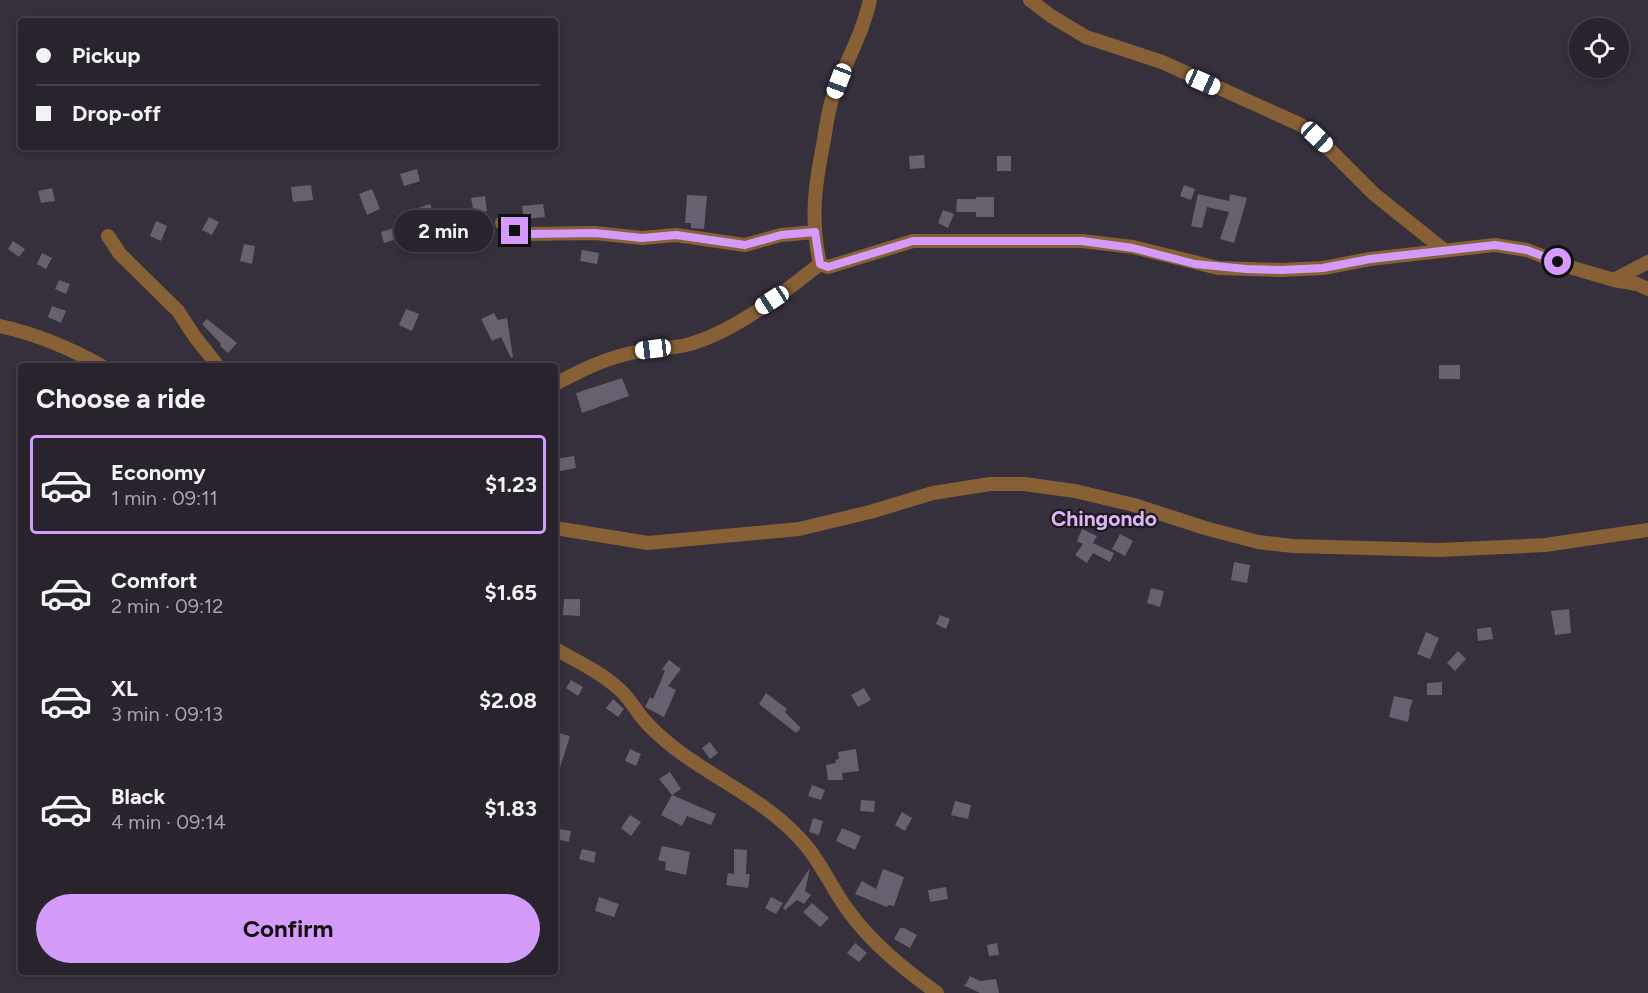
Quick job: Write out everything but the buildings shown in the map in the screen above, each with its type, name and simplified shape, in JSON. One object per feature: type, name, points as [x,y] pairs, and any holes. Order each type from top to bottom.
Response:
[{"type":"street","points":[[820,264],[815,232],[814,194],[831,102],[847,60],[864,26],[870,0]]},
{"type":"street","points":[[1030,0],[1086,37],[1162,62],[1301,125],[1337,156],[1374,194],[1444,250]]},
{"type":"street","points":[[502,223],[515,231],[526,234],[595,233],[642,238],[676,235],[745,245],[781,235],[815,232]]},
{"type":"street","points":[[108,236],[120,254],[178,311],[216,363]]},
{"type":"street","points":[[820,264],[828,267],[913,241],[1082,241],[1133,248],[1218,268],[1282,270],[1323,268],[1370,259],[1495,245],[1527,250],[1574,268],[1637,284],[1648,289]]},
{"type":"street","points":[[1614,280],[1648,262]]},
{"type":"street","points":[[558,382],[601,360],[636,351],[686,345],[726,329],[772,300],[820,264]]},
{"type":"street","points":[[0,326],[19,330],[64,346],[96,363]]},
{"type":"street","points":[[558,528],[648,543],[799,529],[870,512],[933,493],[990,484],[1024,484],[1075,491],[1134,505],[1237,537],[1293,546],[1439,550],[1545,545],[1648,530]]},
{"type":"street","points":[[558,651],[578,661],[621,691],[642,718],[672,746],[707,771],[747,794],[783,822],[808,848],[847,910],[878,945],[903,969],[937,993]]},
{"type":"district","name":"Chingondo","points":[[1104,518]]},
{"type":"route","points":[[515,231],[526,234],[595,233],[642,238],[676,235],[745,245],[781,235],[815,232],[820,264],[828,267],[913,241],[1082,241],[1133,248],[1218,268],[1246,269],[1323,268],[1370,259],[1495,245],[1527,250],[1558,262]]}]
